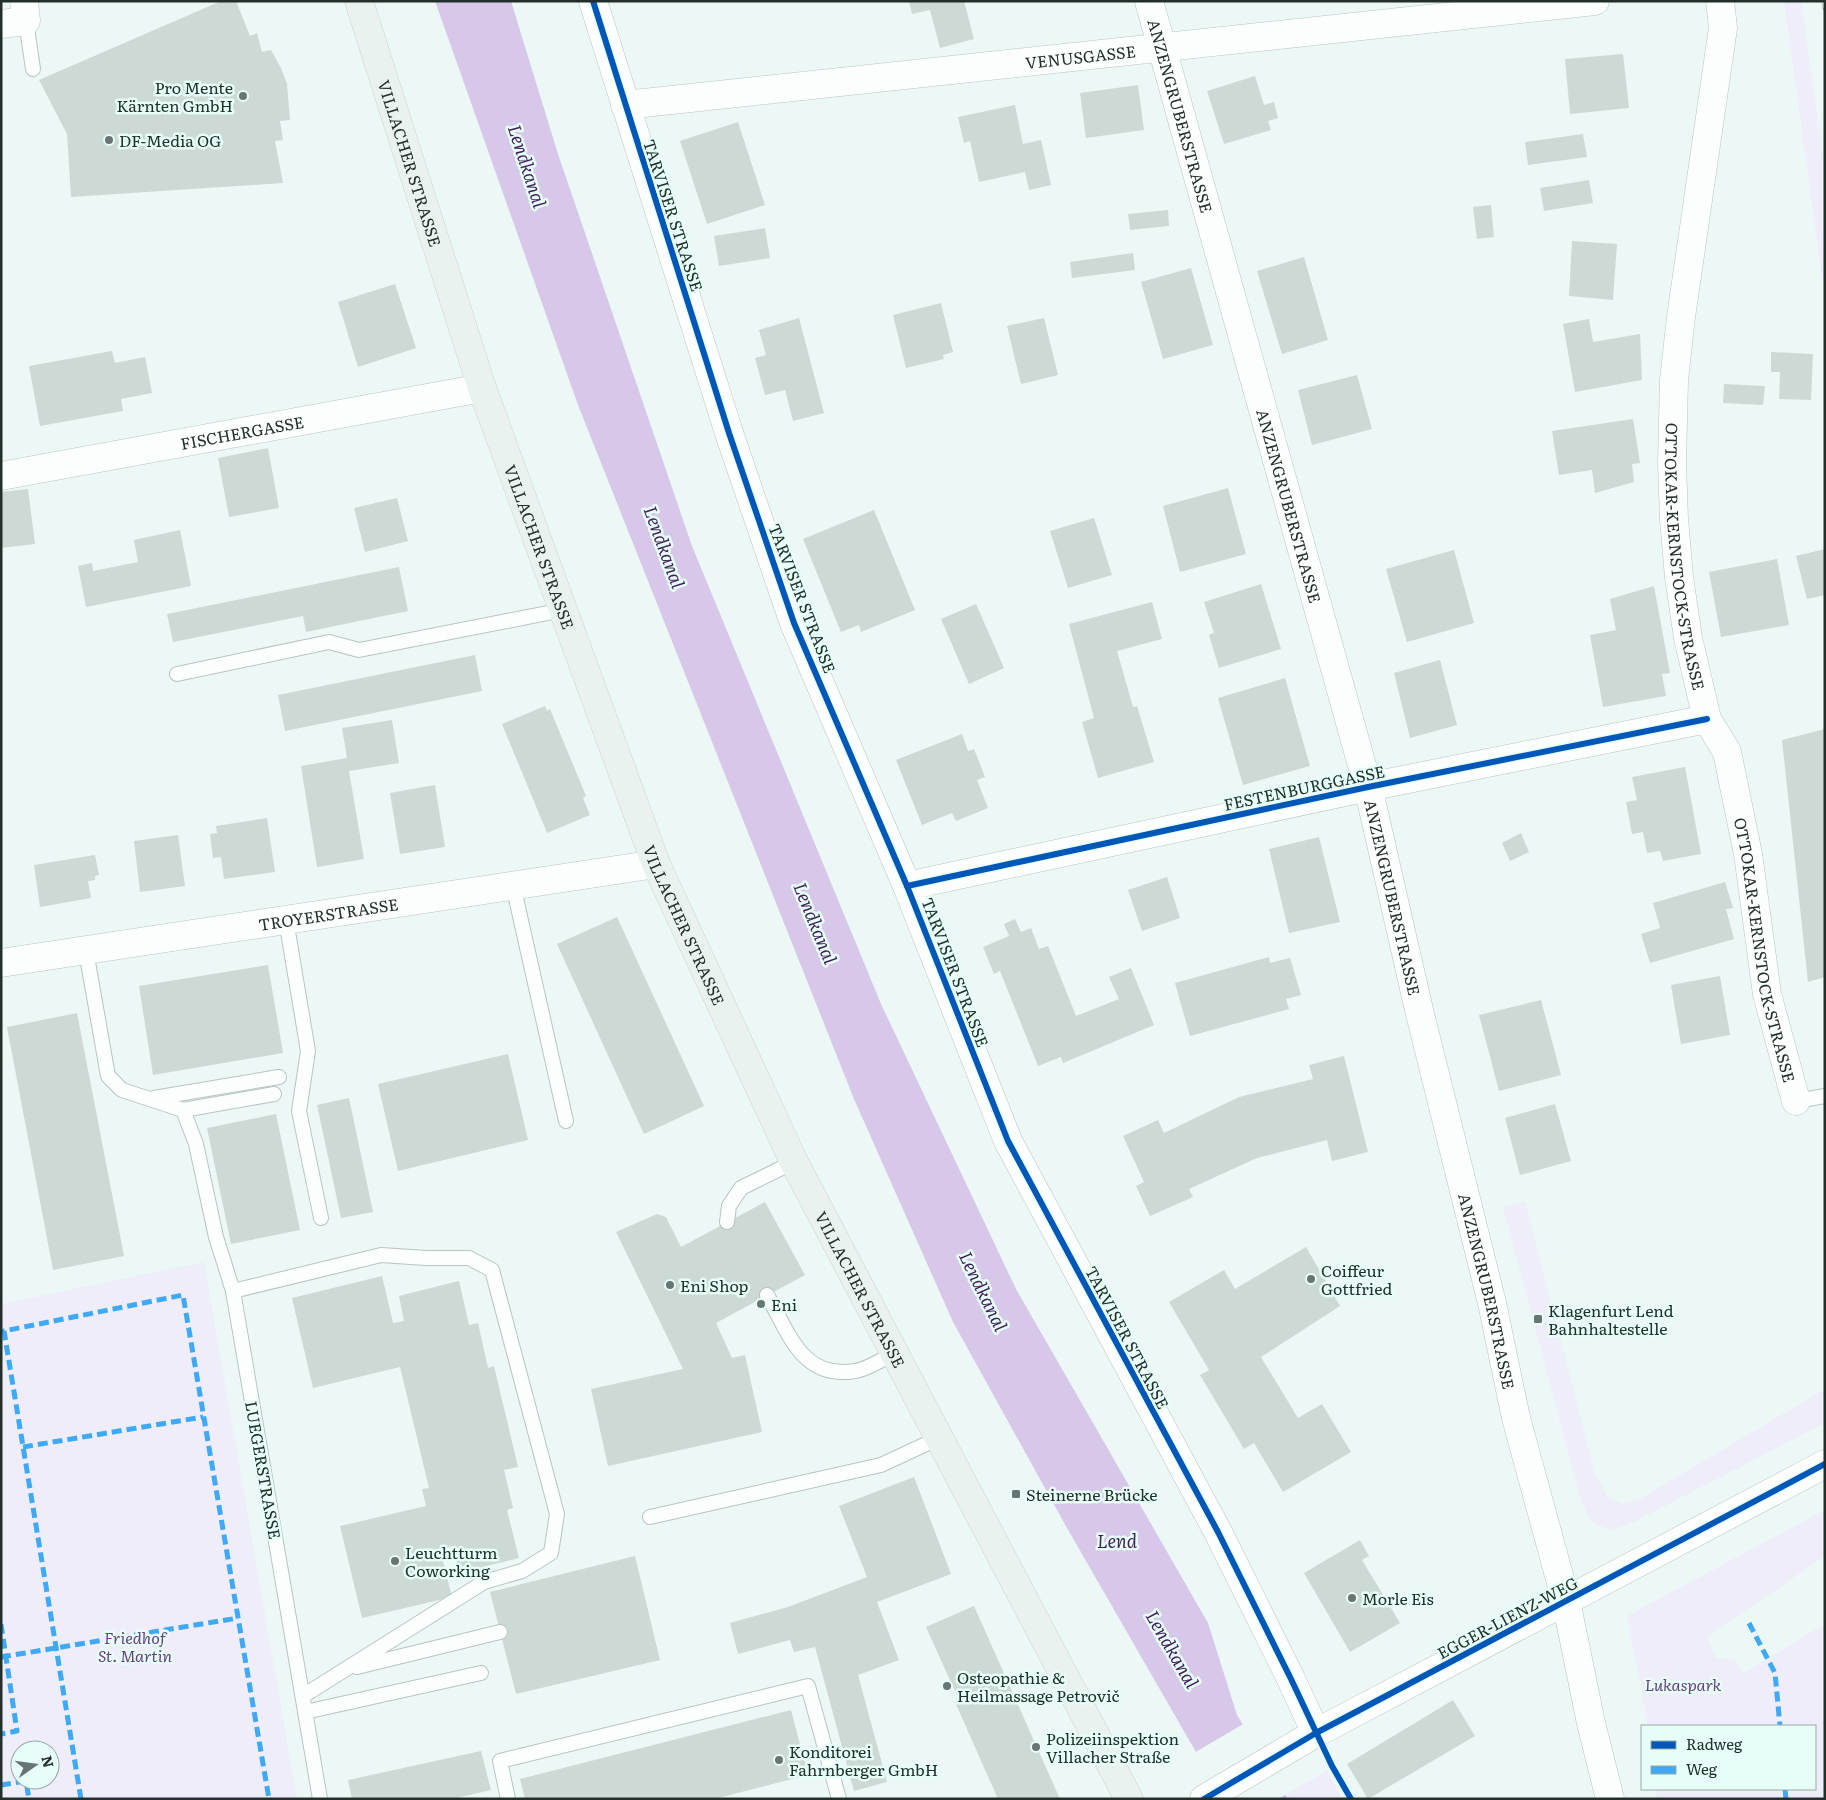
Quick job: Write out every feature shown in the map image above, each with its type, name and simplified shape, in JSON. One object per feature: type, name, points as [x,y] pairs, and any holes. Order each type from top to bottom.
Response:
[{"type":"main road","name":"VILLACHER STRASSE","points":[[358,1],[482,388],[656,864],[794,1162],[1129,1799]]},
{"type":"street","name":"TARVISER STRASSE","points":[[593,1],[729,433],[794,623],[908,886],[1008,1141],[1218,1532],[1292,1679],[1309,1738]]},
{"type":"street","name":"ANZENGRUBERSTRASSE","points":[[1149,1],[1160,48],[1368,787],[1419,1010],[1492,1303],[1516,1418],[1566,1601],[1591,1723],[1610,1799]]},
{"type":"street","name":"VENUSGASSE","points":[[625,104],[1595,1]]},
{"type":"street","name":"OTTOKAR-KERNSTOCK-STRASSE","points":[[1720,1],[1723,28],[1680,317],[1674,380],[1672,454],[1678,577],[1688,638],[1707,719],[1727,752],[1748,854],[1758,946],[1767,994],[1796,1101]]},
{"type":"street","name":"FISCHERGASSE","points":[[1,476],[482,388]]},
{"type":"street","name":"FESTENBURGGASSE","points":[[908,886],[1368,787],[1707,719]]},
{"type":"street","name":"TROYERSTRASSE","points":[[1,964],[656,864]]},
{"type":"street","name":"EGGER-LIENZ-WEG","points":[[1204,1799],[1309,1738],[1825,1464]]},
{"type":"lane","points":[[17,15],[33,68]]},
{"type":"lane","points":[[178,674],[329,642],[359,650],[563,610]]},
{"type":"lane","points":[[513,885],[566,1121]]},
{"type":"lane","points":[[286,920],[308,1051],[299,1111],[321,1218]]},
{"type":"lane","points":[[86,950],[108,1076],[122,1090],[154,1098],[183,1110],[274,1094]]},
{"type":"lane","points":[[154,1098],[279,1077]]},
{"type":"lane","points":[[1796,1101],[1825,1096]]},
{"type":"lane","name":"LUEGERSTRASSE","points":[[183,1110],[196,1144],[216,1238],[233,1291],[320,1799]]},
{"type":"lane","points":[[728,1222],[729,1206],[741,1188],[794,1162]]},
{"type":"lane","points":[[233,1291],[381,1255],[469,1258],[492,1270],[557,1514],[551,1553],[522,1571],[484,1582],[303,1696]]},
{"type":"lane","points":[[768,1295],[800,1353],[823,1371],[856,1371],[894,1353]]},
{"type":"lane","points":[[650,1517],[880,1465],[939,1438]]},
{"type":"lane","points":[[344,1670],[500,1632]]},
{"type":"lane","points":[[305,1712],[481,1673]]},
{"type":"lane","points":[[508,1799],[500,1761],[808,1686],[839,1799]]},
{"type":"green space","points":[[1784,1],[1801,1],[1825,170],[1825,298]]},
{"type":"green space","points":[[1525,1201],[1595,1474],[1607,1496],[1621,1504],[1638,1500],[1825,1389],[1825,1423],[1630,1524],[1609,1530],[1592,1522],[1582,1504],[1503,1207]]},
{"type":"green space","name":"Friedhof St. Martin","points":[[204,1262],[297,1799],[1,1799],[1,1304]]},
{"type":"green space","name":"Lukaspark","points":[[1825,1510],[1825,1556],[1707,1637],[1716,1658],[1734,1660],[1743,1673],[1825,1624],[1825,1799],[1657,1799],[1656,1790],[1816,1790],[1816,1725],[1648,1725],[1627,1616]]},
{"type":"green space","points":[[1327,1771],[1342,1799],[1288,1799],[1286,1794]]},
{"type":"water","name":"Lend","points":[[435,1],[511,1],[558,154],[692,546],[881,1004],[1016,1289],[1208,1623],[1237,1715],[1288,1799],[1223,1799],[1067,1528],[953,1322],[854,1099],[578,405]]},
{"type":"pier","points":[[1245,1723],[1288,1793],[1278,1799],[1221,1799],[1194,1753]]},
{"type":"building","points":[[221,1],[236,1],[250,36],[257,33],[262,52],[271,50],[287,84],[290,120],[280,121],[283,140],[275,141],[283,183],[71,197],[67,134],[39,80]]},
{"type":"building","points":[[909,1],[964,1],[974,39],[940,48],[930,10],[912,14]]},
{"type":"building","points":[[1623,54],[1629,108],[1570,114],[1565,59]]},
{"type":"building","points":[[1255,76],[1264,105],[1274,102],[1278,118],[1268,121],[1271,130],[1224,144],[1207,91]]},
{"type":"building","points":[[1138,85],[1144,130],[1086,138],[1080,93]]},
{"type":"building","points":[[1015,105],[1023,144],[1041,140],[1051,185],[1029,190],[1025,172],[979,182],[970,141],[964,143],[958,117]]},
{"type":"building","points":[[738,122],[765,205],[707,224],[680,141]]},
{"type":"building","points":[[1583,134],[1587,157],[1528,165],[1525,142]]},
{"type":"building","points":[[1589,180],[1593,203],[1544,211],[1540,188]]},
{"type":"building","points":[[1491,205],[1494,237],[1477,239],[1473,207]]},
{"type":"building","points":[[1168,210],[1169,226],[1130,230],[1128,214]]},
{"type":"building","points":[[765,228],[770,258],[719,266],[714,236]]},
{"type":"building","points":[[1572,241],[1617,244],[1613,300],[1569,296]]},
{"type":"building","points":[[1133,253],[1135,270],[1072,278],[1070,262]]},
{"type":"building","points":[[1304,257],[1328,340],[1282,354],[1257,271]]},
{"type":"building","points":[[1191,268],[1213,345],[1163,359],[1141,282]]},
{"type":"building","points":[[395,284],[416,348],[358,367],[338,302]]},
{"type":"building","points":[[941,303],[953,352],[943,355],[944,359],[906,368],[893,315]]},
{"type":"building","points":[[799,318],[824,413],[793,421],[785,390],[765,395],[755,358],[766,355],[759,330]]},
{"type":"building","points":[[1044,318],[1058,375],[1021,384],[1007,326]]},
{"type":"building","points":[[1589,319],[1593,342],[1640,334],[1642,380],[1575,392],[1563,324]]},
{"type":"building","points":[[112,351],[115,363],[145,357],[152,393],[121,399],[123,411],[40,426],[29,366]]},
{"type":"building","points":[[1771,352],[1813,354],[1811,400],[1779,399],[1780,372],[1771,372]]},
{"type":"building","points":[[1357,375],[1372,429],[1312,445],[1298,390]]},
{"type":"building","points":[[1724,384],[1765,386],[1763,405],[1723,403]]},
{"type":"building","points":[[1633,419],[1640,463],[1632,464],[1634,482],[1595,493],[1592,470],[1559,475],[1552,431]]},
{"type":"building","points":[[268,448],[279,508],[229,517],[218,458]]},
{"type":"building","points":[[1228,488],[1246,554],[1180,572],[1163,506]]},
{"type":"building","points":[[28,489],[35,544],[1,548],[1,492]]},
{"type":"building","points":[[397,498],[408,541],[365,552],[354,508]]},
{"type":"building","points":[[874,510],[915,610],[861,632],[859,625],[841,632],[803,539]]},
{"type":"building","points":[[1094,518],[1112,575],[1068,588],[1050,531]]},
{"type":"building","points":[[180,530],[191,586],[86,607],[78,566],[92,563],[93,571],[138,562],[134,540]]},
{"type":"building","points":[[1825,549],[1825,595],[1807,599],[1796,556]]},
{"type":"building","points":[[1454,550],[1474,623],[1407,642],[1386,569]]},
{"type":"building","points":[[1777,559],[1789,625],[1721,637],[1709,572]]},
{"type":"building","points":[[399,567],[408,611],[306,632],[303,616],[173,642],[167,614]]},
{"type":"building","points":[[1261,584],[1281,649],[1219,668],[1209,635],[1214,633],[1204,602]]},
{"type":"building","points":[[1654,586],[1670,673],[1662,674],[1666,696],[1603,707],[1590,635],[1616,630],[1610,599]]},
{"type":"building","points":[[1152,602],[1162,639],[1117,651],[1133,707],[1137,706],[1154,762],[1098,778],[1082,722],[1094,718],[1069,624]]},
{"type":"building","points":[[976,604],[1004,668],[969,684],[941,619]]},
{"type":"building","points":[[475,655],[482,691],[285,731],[278,695]]},
{"type":"building","points":[[1440,660],[1457,725],[1410,738],[1394,673]]},
{"type":"building","points":[[1285,678],[1310,766],[1243,785],[1218,698]]},
{"type":"building","points":[[545,706],[547,711],[550,709],[586,796],[583,798],[590,815],[547,833],[502,724]]},
{"type":"building","points":[[392,720],[399,763],[349,771],[364,859],[317,867],[301,766],[347,758],[342,728]]},
{"type":"building","points":[[1825,729],[1825,977],[1808,982],[1782,740]]},
{"type":"building","points":[[962,734],[968,751],[974,749],[985,777],[977,780],[988,808],[956,821],[952,813],[922,825],[896,760]]},
{"type":"building","points":[[1685,767],[1701,854],[1663,861],[1660,851],[1647,853],[1643,832],[1632,834],[1626,802],[1637,800],[1632,777]]},
{"type":"building","points":[[435,785],[445,847],[400,854],[390,793]]},
{"type":"building","points":[[267,818],[275,872],[224,879],[221,857],[213,858],[210,834],[217,833],[216,826]]},
{"type":"building","points":[[1521,833],[1529,852],[1510,861],[1502,843]]},
{"type":"building","points":[[178,835],[185,886],[140,892],[134,841]]},
{"type":"building","points":[[1319,837],[1340,922],[1289,933],[1269,849]]},
{"type":"building","points":[[95,855],[99,875],[95,876],[95,880],[88,881],[91,898],[40,907],[34,865]]},
{"type":"building","points":[[1167,877],[1180,918],[1142,931],[1128,890]]},
{"type":"building","points":[[1725,882],[1733,908],[1726,909],[1734,939],[1650,963],[1641,934],[1660,928],[1653,903]]},
{"type":"building","points":[[617,917],[704,1106],[644,1134],[557,944]]},
{"type":"building","points":[[1015,919],[1021,932],[1031,928],[1039,949],[1048,946],[1076,1016],[1119,999],[1109,977],[1131,968],[1154,1025],[1063,1063],[1061,1057],[1038,1066],[1000,971],[994,974],[983,947],[1009,936],[1004,924]]},
{"type":"building","points":[[1269,957],[1270,963],[1290,958],[1301,995],[1286,999],[1289,1009],[1190,1036],[1175,983]]},
{"type":"building","points":[[268,965],[283,1053],[153,1075],[139,986]]},
{"type":"building","points":[[1720,976],[1730,1035],[1681,1044],[1671,985]]},
{"type":"building","points":[[1541,1000],[1561,1075],[1499,1091],[1479,1015]]},
{"type":"building","points":[[77,1013],[124,1256],[53,1270],[7,1027]]},
{"type":"building","points":[[508,1054],[528,1140],[398,1171],[378,1084]]},
{"type":"building","points":[[1344,1056],[1368,1152],[1332,1161],[1327,1140],[1257,1158],[1189,1189],[1193,1197],[1150,1216],[1136,1186],[1144,1182],[1123,1136],[1158,1120],[1164,1133],[1239,1097],[1313,1079],[1309,1065]]},
{"type":"building","points":[[349,1098],[373,1212],[341,1218],[317,1105]]},
{"type":"building","points":[[1555,1104],[1571,1161],[1520,1175],[1505,1118]]},
{"type":"building","points":[[276,1114],[300,1230],[231,1244],[207,1128]]},
{"type":"building","points":[[765,1202],[805,1275],[716,1323],[732,1358],[745,1355],[762,1432],[608,1466],[591,1389],[683,1369],[616,1232],[657,1214],[666,1217],[681,1247]]},
{"type":"building","points":[[1306,1247],[1340,1306],[1261,1357],[1298,1418],[1322,1404],[1351,1452],[1283,1492],[1254,1443],[1244,1449],[1200,1375],[1209,1370],[1169,1302],[1224,1270],[1235,1289]]},
{"type":"building","points":[[382,1276],[393,1323],[404,1321],[399,1296],[459,1281],[469,1325],[478,1323],[488,1368],[494,1366],[518,1467],[504,1470],[513,1508],[507,1510],[519,1558],[459,1573],[453,1546],[440,1549],[452,1597],[362,1618],[340,1526],[426,1506],[422,1489],[429,1488],[400,1367],[313,1388],[292,1298]]},
{"type":"building","points":[[914,1477],[951,1574],[877,1602],[899,1660],[858,1675],[887,1782],[854,1791],[815,1647],[794,1652],[790,1640],[738,1654],[730,1623],[788,1607],[867,1577],[839,1506]]},
{"type":"building","name":"Morle Eis","points":[[1360,1540],[1369,1556],[1362,1560],[1400,1623],[1350,1652],[1304,1573]]},
{"type":"building","points":[[635,1556],[660,1660],[516,1694],[490,1592]]},
{"type":"building","points":[[974,1606],[1060,1799],[998,1799],[955,1702],[959,1700],[926,1627]]},
{"type":"building","points":[[1453,1700],[1475,1736],[1368,1799],[1347,1764]]},
{"type":"building","points":[[791,1710],[808,1775],[714,1799],[525,1799],[520,1779]]},
{"type":"building","points":[[481,1751],[491,1790],[452,1799],[352,1799],[348,1780]]},
{"type":"railway","points":[[1824,1],[1825,8]]},
{"type":"marked path","points":[[81,1799],[4,1331],[183,1295],[269,1799]]},
{"type":"marked path","points":[[23,1447],[203,1417]]},
{"type":"marked path","points":[[1,1657],[238,1618]]},
{"type":"marked path","points":[[1749,1623],[1775,1673],[1780,1725]]},
{"type":"marked path","points":[[1,1624],[17,1731],[1,1734]]},
{"type":"marked path","points":[[1,1785],[26,1781],[29,1799]]},
{"type":"marked path","points":[[1785,1790],[1786,1799]]},
{"type":"cycle path","points":[[593,1],[729,433],[794,623],[907,886],[1008,1141],[1218,1532],[1332,1766],[1351,1799]]},
{"type":"cycle path","points":[[907,886],[1368,787],[1707,719]]},
{"type":"cycle path","points":[[1204,1799],[1316,1733],[1825,1464]]},
{"type":"place","name":"Pro Mente Kärnten GmbH","points":[[243,96]]},
{"type":"place","name":"DF-Media OG","points":[[109,140]]},
{"type":"place","name":"Coiffeur Gottfried","points":[[1311,1279]]},
{"type":"place","name":"Eni Shop","points":[[670,1285]]},
{"type":"place","name":"Eni","points":[[761,1304]]},
{"type":"place","name":"Klagenfurt Lend Bahnhaltestelle","points":[[1538,1319]]},
{"type":"place","name":"Steinerne Brücke","points":[[1016,1494]]},
{"type":"place","name":"Leuchtturm Coworking","points":[[395,1561]]},
{"type":"place","name":"Morle Eis","points":[[1352,1598]]},
{"type":"place","name":"Osteopathie & Heilmassage Petrovič","points":[[947,1686]]},
{"type":"place","name":"Polizeiinspektion Villacher Straße","points":[[1036,1747]]},
{"type":"place","name":"Konditorei Fahrnberger GmbH","points":[[779,1760]]},
{"type":"water label","name":"Lendkanal","points":[[528,166]]},
{"type":"water label","name":"Lendkanal","points":[[665,547]]},
{"type":"water label","name":"Lendkanal","points":[[816,923]]},
{"type":"water label","name":"Lendkanal","points":[[984,1291]]},
{"type":"water label","name":"Lendkanal","points":[[1173,1649]]}]
